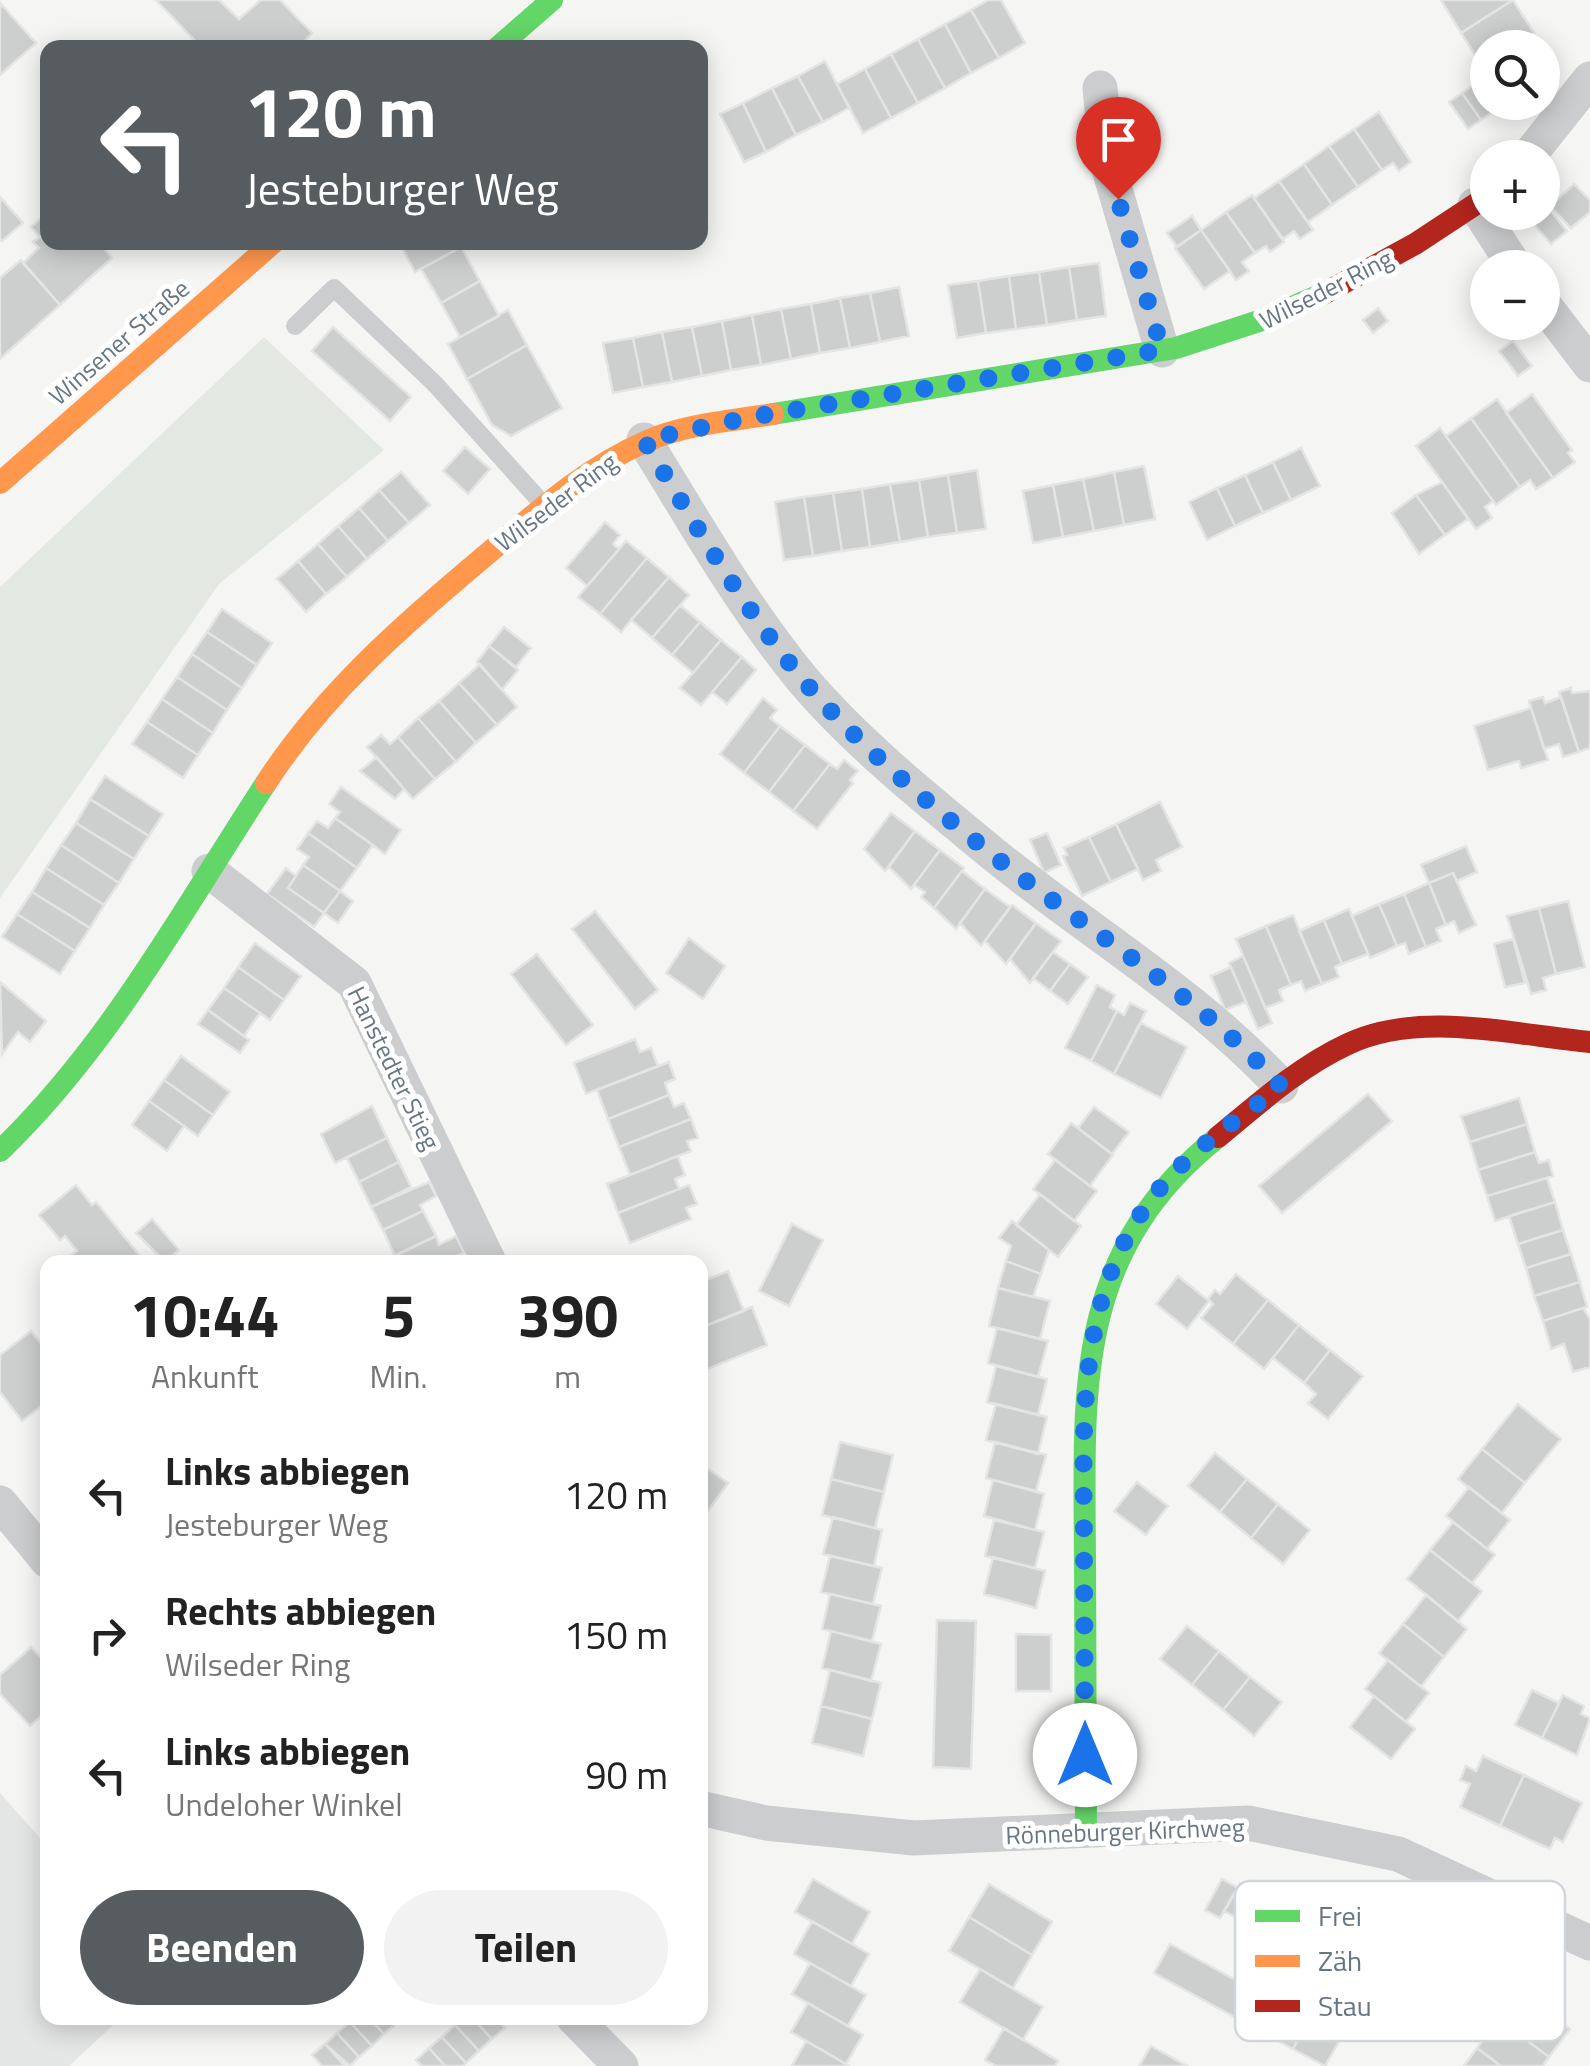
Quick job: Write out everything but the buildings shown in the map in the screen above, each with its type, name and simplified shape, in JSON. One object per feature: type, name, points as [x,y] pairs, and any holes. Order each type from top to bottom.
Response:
[{"type":"street","points":[[506,40],[548,1]]},
{"type":"street","points":[[1541,140],[1590,79]]},
{"type":"street","points":[[1100,88],[1107,162],[1162,350]]},
{"type":"street","name":"Wilseder Ring","points":[[0,1151],[78,1067],[284,757],[343,685],[420,611],[544,505],[605,460],[644,440],[751,417],[1162,350],[1244,329],[1316,299],[1470,207]]},
{"type":"street","name":"Winsener Straße","points":[[0,483],[265,250]]},
{"type":"street","points":[[1560,325],[1590,364]]},
{"type":"street","points":[[644,440],[750,609],[825,704],[978,842],[1159,976],[1236,1039],[1281,1086]]},
{"type":"street","name":"Hanstedter Stieg","points":[[209,870],[354,983],[486,1255]]},
{"type":"street","points":[[1086,1834],[1082,1447],[1087,1364],[1101,1302],[1118,1254],[1160,1187],[1222,1131],[1281,1086],[1349,1043],[1401,1029],[1472,1028],[1590,1042]]},
{"type":"street","points":[[0,1502],[40,1550]]},
{"type":"street","name":"Rönneburger Kirchweg","points":[[708,1810],[766,1824],[914,1838],[1086,1834],[1248,1824],[1398,1854],[1456,1881]]},
{"type":"street","name":"Rönneburger Kirchweg","points":[[1565,1931],[1590,1943]]},
{"type":"street","points":[[581,2025],[621,2066]]},
{"type":"lane","points":[[294,326],[334,288],[435,384],[544,505]]},
{"type":"shaded area","points":[[264,337],[384,450],[219,584],[0,898],[0,587]]},
{"type":"shaded area","points":[[0,1793],[40,1838],[40,2025],[113,2025],[69,2066],[0,2066]]},
{"type":"traffic: fast","points":[[506,40],[552,0]]},
{"type":"traffic: fast","points":[[773,414],[1176,348],[1259,321],[1325,293]]},
{"type":"traffic: fast","points":[[0,1151],[40,1110],[111,1021],[266,783]]},
{"type":"traffic: fast","points":[[1086,1833],[1085,1438],[1088,1382],[1097,1328],[1112,1277],[1136,1228],[1171,1182],[1218,1137]]},
{"type":"traffic: slow","points":[[0,483],[265,250]]},
{"type":"traffic: slow","points":[[266,783],[313,719],[367,661],[562,492],[624,452],[662,435],[773,414]]},
{"type":"traffic: jam","points":[[1325,293],[1415,244],[1470,208]]},
{"type":"traffic: jam","points":[[1218,1137],[1313,1063],[1376,1034],[1406,1028],[1468,1028],[1590,1042]]},
{"type":"route","points":[[1085,1755],[1082,1447],[1087,1364],[1101,1302],[1118,1254],[1160,1187],[1180,1166],[1281,1086],[1236,1039],[1159,976],[978,842],[825,704],[750,609],[644,440],[751,417],[1162,350],[1118,199]]}]
